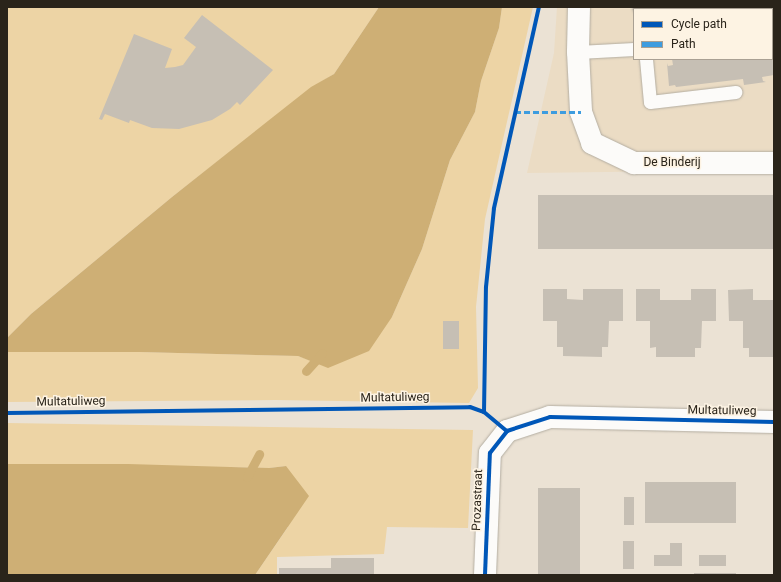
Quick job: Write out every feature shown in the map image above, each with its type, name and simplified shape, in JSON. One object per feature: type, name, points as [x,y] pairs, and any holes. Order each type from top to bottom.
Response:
[{"type":"street","name":"De Binderij","points":[[579,7],[578,52],[581,112],[592,143],[634,162],[774,163]]},
{"type":"street","name":"Multatuliweg","points":[[507,431],[550,417],[774,422]]},
{"type":"street","name":"Prozastraat","points":[[485,575],[490,454],[507,431]]},
{"type":"lane","points":[[578,52],[633,48]]},
{"type":"lane","points":[[646,60],[650,102],[735,92]]},
{"type":"shaded area","points":[[7,7],[379,7],[334,74],[311,88],[172,197],[31,314],[7,338]]},
{"type":"shaded area","points":[[379,7],[502,7],[499,28],[481,81],[475,112],[450,160],[422,249],[392,317],[369,351],[328,368],[298,356],[139,352],[7,352],[7,338],[31,314],[172,197],[311,87],[334,74]]},
{"type":"shaded area","points":[[502,7],[533,7],[485,219],[476,307],[478,388],[469,403],[275,400],[7,402],[7,352],[139,352],[298,356],[312,361],[392,317],[422,249],[450,160],[475,112],[481,81],[499,28]]},
{"type":"shaded area","points":[[557,7],[774,7],[774,170],[527,173],[554,53]]},
{"type":"shaded area","points":[[7,423],[473,430],[468,528],[387,527],[384,554],[277,557],[277,575],[255,575],[288,527],[286,466],[269,468],[7,464]]},
{"type":"shaded area","points":[[7,464],[128,464],[269,468],[286,466],[309,496],[255,575],[7,575]]},
{"type":"building","points":[[774,7],[774,75],[762,77],[763,81],[766,82],[744,85],[743,79],[676,87],[675,85],[669,86],[667,63],[668,66],[673,65],[672,60],[773,60],[773,8],[660,8]]},
{"type":"building","points":[[202,15],[273,70],[240,105],[237,102],[230,109],[212,120],[179,129],[152,128],[130,120],[129,123],[105,114],[102,120],[99,119],[134,34],[172,49],[165,68],[183,65],[196,47],[184,38]]},
{"type":"building","points":[[538,195],[774,195],[774,249],[538,249]]},
{"type":"building","points":[[543,289],[567,289],[567,299],[583,300],[583,289],[623,289],[623,321],[609,321],[608,347],[602,347],[602,357],[563,356],[563,347],[557,347],[557,321],[543,321]]},
{"type":"building","points":[[636,289],[660,289],[660,300],[691,300],[691,289],[716,289],[716,321],[702,321],[701,348],[695,348],[695,357],[656,357],[656,347],[650,348],[650,321],[636,321]]},
{"type":"building","points":[[753,289],[753,300],[774,300],[774,357],[749,357],[749,348],[743,348],[743,321],[729,321],[728,290]]},
{"type":"building","points":[[443,321],[459,321],[459,349],[443,349]]},
{"type":"building","points":[[645,482],[736,482],[736,523],[645,523]]},
{"type":"building","points":[[538,488],[580,488],[580,575],[538,575]]},
{"type":"building","points":[[624,497],[634,497],[634,525],[624,525]]},
{"type":"building","points":[[623,541],[634,541],[634,569],[623,569]]},
{"type":"building","points":[[670,543],[682,543],[682,566],[654,566],[654,555],[670,555]]},
{"type":"building","points":[[699,555],[726,555],[726,566],[699,566]]},
{"type":"building","points":[[331,558],[374,558],[374,575],[279,575],[279,568],[331,568]]},
{"type":"building","points":[[694,573],[736,573],[736,575],[694,575]]},
{"type":"waterway","points":[[306,371],[322,353]]},
{"type":"waterway","points":[[247,477],[259,454]]},
{"type":"marked path","points":[[515,112],[581,112]]},
{"type":"cycle path","points":[[484,412],[486,287],[494,208],[539,7]]},
{"type":"cycle path","points":[[7,413],[470,407],[484,412],[507,431]]},
{"type":"cycle path","points":[[507,431],[550,417],[774,422]]},
{"type":"cycle path","points":[[485,575],[490,453],[507,431]]}]
